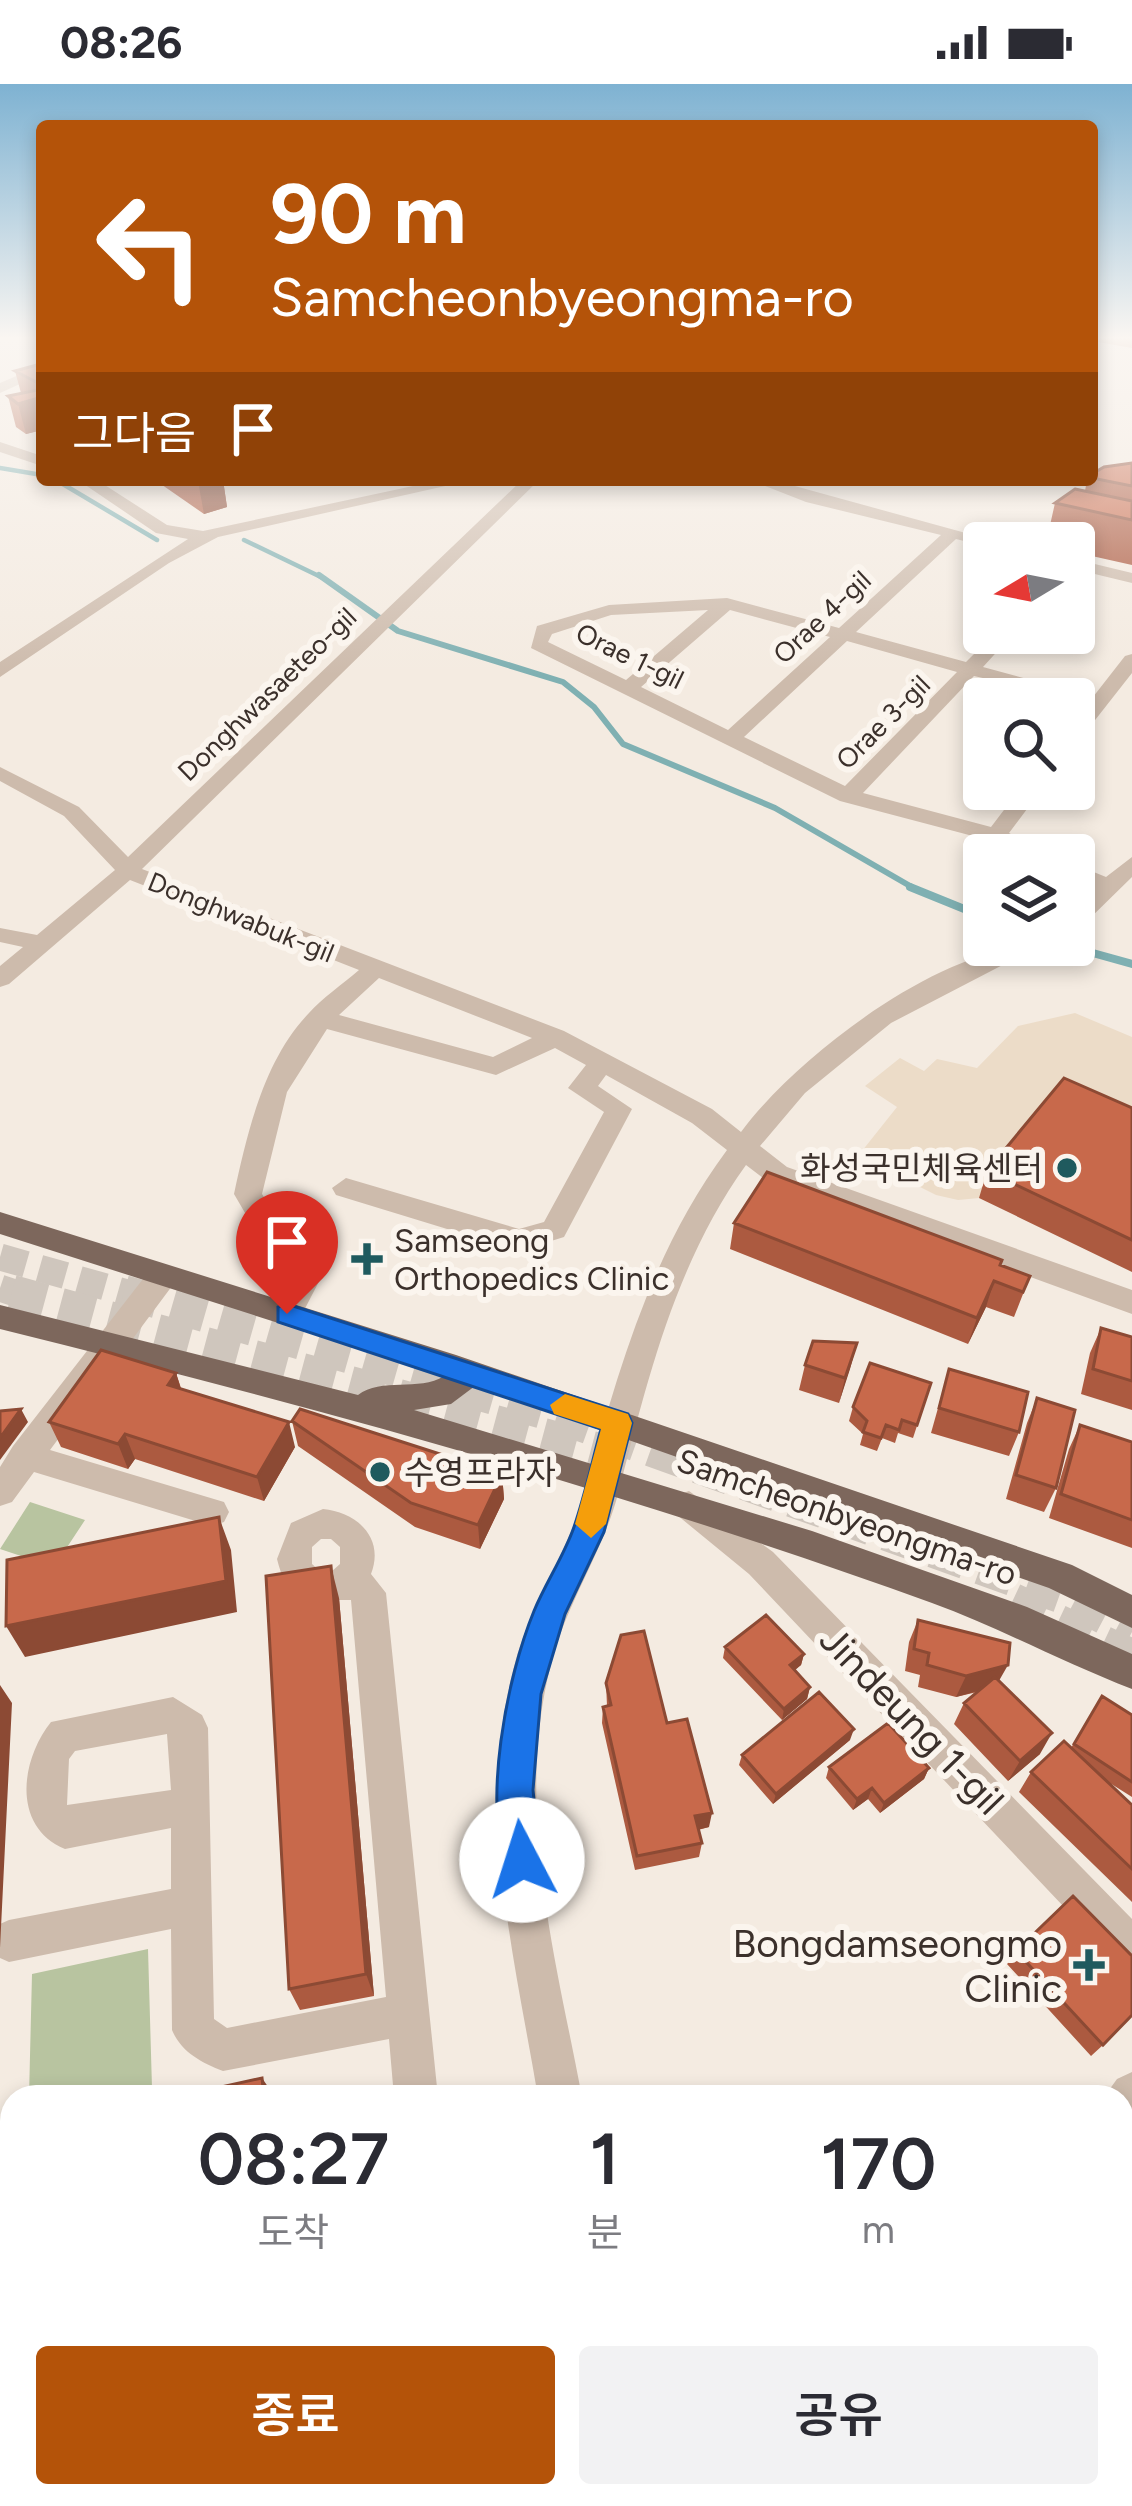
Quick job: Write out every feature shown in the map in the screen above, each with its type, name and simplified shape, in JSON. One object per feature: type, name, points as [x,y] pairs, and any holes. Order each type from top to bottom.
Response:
[{"type":"main road","name":"Samcheonbyeongma-ro","points":[[0,1223],[161,1278],[456,1367],[1060,1576],[1132,1612]]},
{"type":"main road","name":"Samcheonbyeongma-ro","points":[[0,1317],[353,1402],[605,1475],[1042,1626],[1132,1672]]},
{"type":"main road","points":[[353,1402],[440,1395],[462,1381],[456,1367]]},
{"type":"street","points":[[6,449],[36,459]]},
{"type":"street","points":[[95,486],[162,529],[205,537]]},
{"type":"street","points":[[0,670],[163,559],[205,537],[437,486]]},
{"type":"street","name":"Donghwasaeteo-gil","points":[[0,980],[127,872],[525,486]]},
{"type":"street","points":[[780,486],[963,536]]},
{"type":"street","name":"Orae 4-gil","points":[[728,741],[952,533]]},
{"type":"street","points":[[1095,569],[1132,578]]},
{"type":"street","points":[[631,686],[727,603]]},
{"type":"street","name":"Orae 1-gil","points":[[991,834],[848,796],[538,644],[544,630],[608,610],[727,603],[1098,704]]},
{"type":"street","name":"Orae 3-gil","points":[[848,796],[987,654]]},
{"type":"street","points":[[1095,708],[1132,661]]},
{"type":"street","name":"Donghwabuk-gil","points":[[0,773],[47,793],[99,830],[127,872],[555,1037],[702,1116],[777,1174],[1132,1302]]},
{"type":"street","points":[[996,834],[1015,810]]},
{"type":"street","points":[[1095,902],[1132,865]]},
{"type":"street","points":[[1095,881],[1110,888]]},
{"type":"street","points":[[0,935],[38,943]]},
{"type":"street","points":[[558,2085],[516,1790],[525,1694],[549,1613],[589,1532],[632,1372],[681,1250],[740,1149],[804,1076],[853,1038],[984,966]]},
{"type":"street","name":"Donghwabuk-gil","points":[[318,1018],[374,969]]},
{"type":"street","points":[[287,1314],[311,1268],[269,1229],[248,1194],[266,1103],[318,1018]]},
{"type":"street","name":"Donghwabuk-gil","points":[[318,1018],[496,1066],[555,1037]]},
{"type":"street","points":[[346,1188],[519,1240],[539,1237],[554,1229],[620,1108],[581,1088],[601,1064]]},
{"type":"street","points":[[0,1492],[161,1278]]},
{"type":"street","points":[[25,1456],[212,1512]]},
{"type":"street","name":"Jindeung 1-gil","points":[[685,1501],[761,1563],[1132,1948]]},
{"type":"street","points":[[349,1576],[368,1593],[415,2085]]},
{"type":"street","points":[[190,1805],[193,2030],[223,2050],[408,2014]]},
{"type":"street","points":[[9,1940],[191,1904]]},
{"type":"green space","points":[[30,1502],[85,1520],[54,1567],[0,1549]]},
{"type":"green space","points":[[148,1949],[152,2085],[29,2085],[32,1974]]},
{"type":"shaded area","points":[[1075,1013],[1132,1037],[1132,1139],[1054,1104],[979,1198],[958,1200],[936,1195],[858,1156],[897,1107],[865,1086],[900,1058],[924,1071],[937,1059],[977,1068],[1018,1026]]},
{"type":"building","points":[[1132,463],[1132,486],[1098,479],[1098,470]]},
{"type":"building","points":[[1075,489],[1132,501],[1132,520],[1055,503]]},
{"type":"building","name":"화성국민체육센터","points":[[1064,1078],[1132,1108],[1132,1240],[987,1171]]},
{"type":"building","points":[[767,1172],[1002,1260],[1000,1265],[1030,1276],[1023,1292],[994,1281],[977,1318],[734,1223]]},
{"type":"building","points":[[1101,1328],[1132,1337],[1132,1381],[1093,1369]]},
{"type":"building","points":[[813,1341],[857,1343],[845,1378],[805,1365]]},
{"type":"building","points":[[101,1350],[176,1373],[168,1385],[289,1422],[257,1477],[125,1434],[118,1444],[49,1422]]},
{"type":"building","points":[[870,1363],[931,1383],[917,1425],[902,1420],[899,1430],[886,1425],[881,1438],[863,1432],[867,1421],[853,1407]]},
{"type":"building","points":[[949,1369],[1028,1392],[1019,1432],[939,1408]]},
{"type":"building","points":[[1037,1398],[1075,1410],[1056,1488],[1016,1475]]},
{"type":"building","points":[[21,1409],[0,1438],[0,1411]]},
{"type":"building","points":[[300,1409],[502,1474],[478,1525],[411,1503],[292,1421]]},
{"type":"building","points":[[1080,1425],[1132,1442],[1132,1520],[1061,1494]]},
{"type":"building","points":[[219,1517],[226,1581],[6,1626],[7,1560]]},
{"type":"building","points":[[331,1566],[366,1974],[289,1989],[266,1576]]},
{"type":"building","points":[[766,1615],[804,1654],[790,1665],[810,1687],[784,1709],[725,1647]]},
{"type":"building","points":[[918,1620],[1010,1643],[1008,1665],[966,1676],[927,1665],[929,1653],[914,1649]]},
{"type":"building","points":[[644,1631],[667,1723],[687,1719],[712,1813],[695,1816],[702,1843],[637,1856],[603,1707],[611,1705],[606,1683],[621,1635]]},
{"type":"building","points":[[995,1677],[1052,1733],[1020,1761],[964,1703]]},
{"type":"building","points":[[819,1692],[854,1729],[776,1794],[742,1755]]},
{"type":"building","points":[[1102,1696],[1132,1715],[1132,1782],[1074,1744]]},
{"type":"building","points":[[888,1723],[929,1768],[884,1803],[872,1788],[857,1799],[829,1767]]},
{"type":"building","points":[[1064,1741],[1132,1805],[1132,1869],[1031,1772]]},
{"type":"building","points":[[1073,1896],[1132,1956],[1132,2015],[1103,2045],[1016,1951]]},
{"type":"building","points":[[262,2078],[263,2085],[230,2085]]},
{"type":"waterway","points":[[0,468],[36,474]]},
{"type":"waterway","points":[[66,486],[157,540]]},
{"type":"waterway","points":[[244,540],[323,578]]},
{"type":"waterway","points":[[319,575],[398,631],[563,682],[594,707],[623,744],[775,808],[916,889]]},
{"type":"waterway","points":[[910,887],[916,889]]},
{"type":"waterway","points":[[916,889],[963,908]]},
{"type":"waterway","points":[[1095,954],[1132,964]]},
{"type":"tunnel","points":[[0,1257],[134,1295]]},
{"type":"tunnel","points":[[0,1288],[12,1292]]},
{"type":"tunnel","points":[[12,1292],[595,1449]]},
{"type":"tunnel","points":[[12,1292],[21,1295]]},
{"type":"tunnel","points":[[124,1292],[557,1416],[1071,1600],[1132,1632]]},
{"type":"tunnel","points":[[1013,1600],[1132,1656]]},
{"type":"slow traffic","points":[[565,1405],[617,1423],[591,1524]]},
{"type":"place","name":"화성국민체육센터","points":[[1067,1168]]},
{"type":"place","name":"Samseong Orthopedics Clinic","points":[[367,1259]]},
{"type":"place","name":"수영프라자","points":[[380,1472]]},
{"type":"place","name":"Bongdamseongmo Clinic","points":[[1089,1965]]},
{"type":"route","points":[[287,1314],[617,1423],[589,1532],[549,1613],[525,1694],[516,1790],[522,1860]]}]
